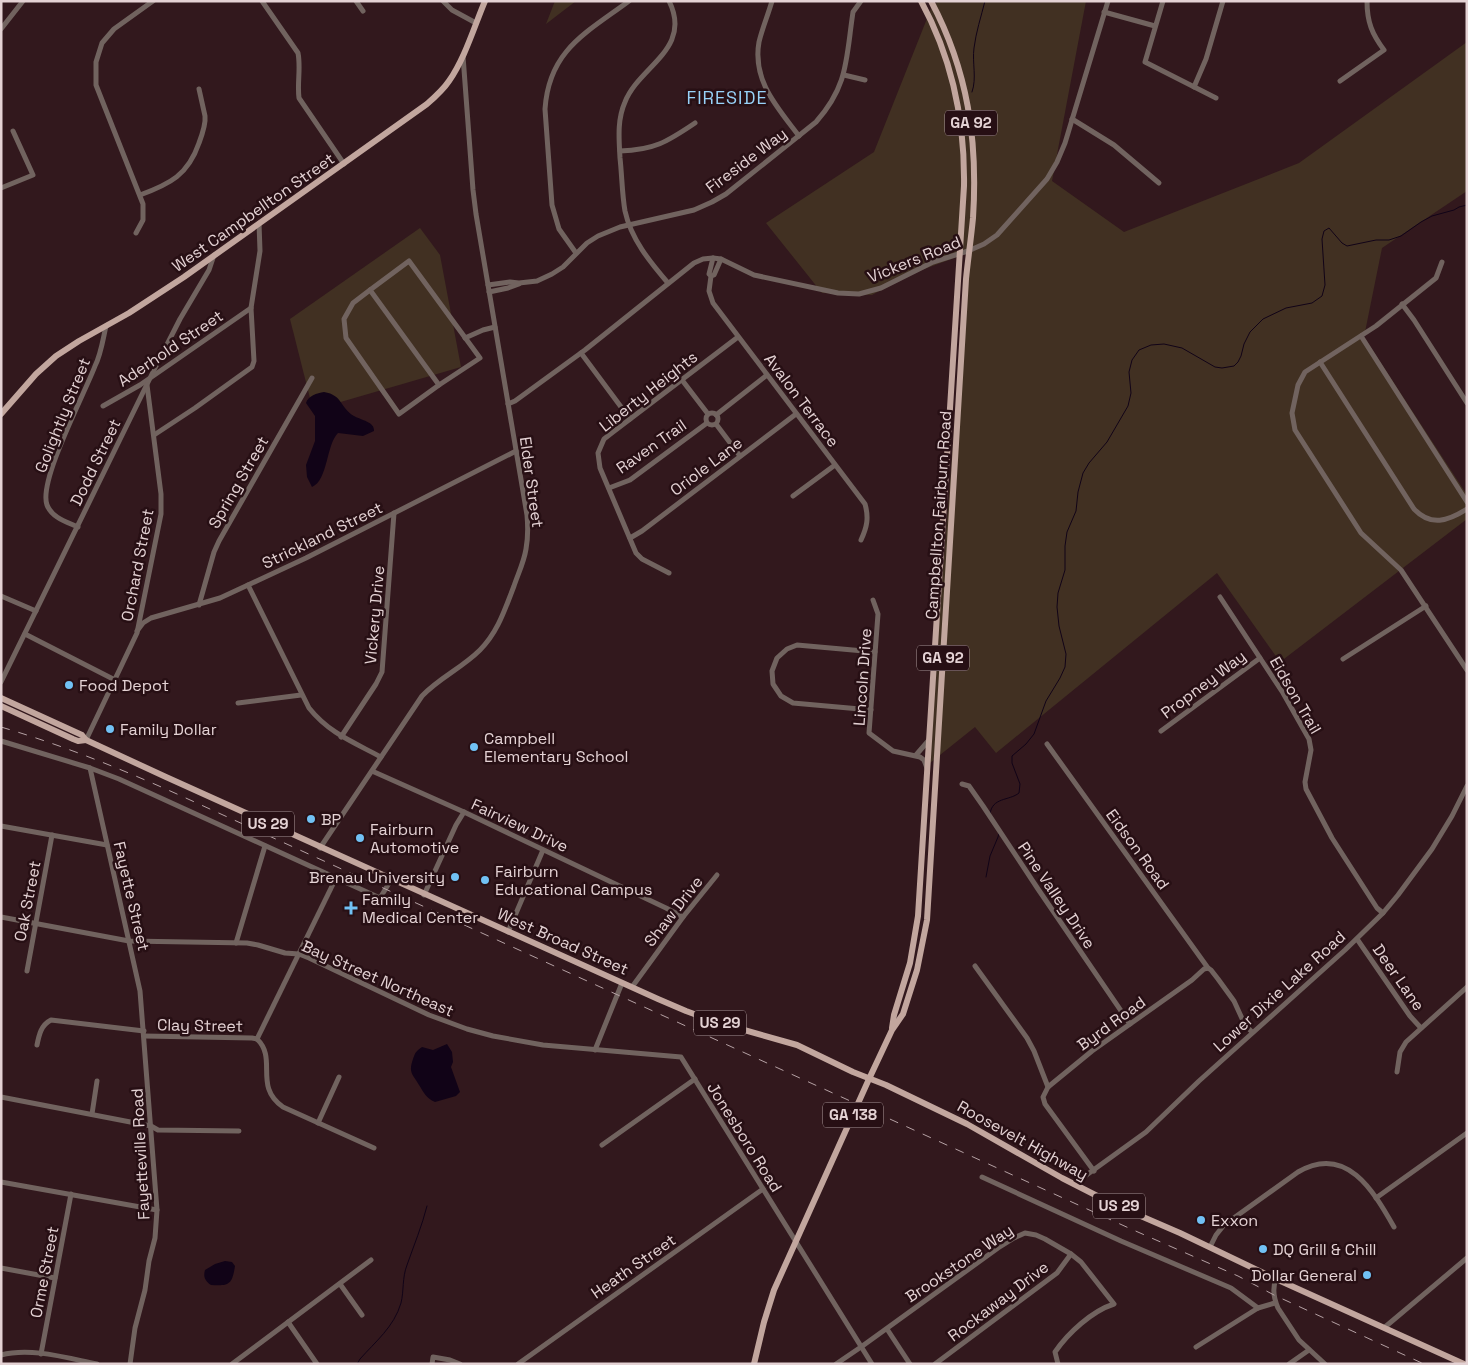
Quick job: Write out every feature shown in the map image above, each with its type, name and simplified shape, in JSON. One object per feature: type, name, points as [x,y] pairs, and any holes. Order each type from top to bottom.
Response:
[{"type":"main road","name":"West Campbellton Street","points":[[1,414],[36,374],[56,356],[78,340],[157,296],[427,104],[449,81],[485,1]]},
{"type":"main road","name":"Campbellton Fairburn Road","points":[[892,1030],[894,1015],[909,969],[920,893],[964,186],[964,157],[954,88],[936,31],[921,1]]},
{"type":"main road","name":"Campbellton Fairburn Road","points":[[869,1078],[892,1030],[904,1014],[921,953],[927,920],[968,251],[973,220],[974,164],[970,114],[955,57],[931,1]]},
{"type":"main road","name":"West Broad Street","points":[[1,698],[82,735],[86,740],[320,848],[622,983],[716,1022],[797,1045],[869,1078]]},
{"type":"main road","name":"West Broad Street","points":[[1,706],[78,741],[86,740]]},
{"type":"main road","name":"Roosevelt Highway","points":[[869,1078],[967,1124],[1113,1204],[1464,1364]]},
{"type":"main road","name":"GA 138","points":[[754,1364],[774,1290],[869,1078]]},
{"type":"street","points":[[1,29],[23,1]]},
{"type":"street","points":[[136,232],[143,220],[143,204],[96,85],[96,62],[102,43],[114,29],[153,1]]},
{"type":"street","points":[[262,1],[298,53],[300,63],[299,98],[344,164]]},
{"type":"street","points":[[356,1],[363,11]]},
{"type":"street","points":[[443,1],[452,10],[476,23]]},
{"type":"street","points":[[576,253],[560,229],[552,205],[546,110],[548,89],[552,73],[565,52],[581,36],[630,1]]},
{"type":"street","points":[[668,283],[644,253],[629,225],[624,201],[619,122],[625,100],[635,85],[666,52],[671,43],[675,20],[669,1]]},
{"type":"street","points":[[772,1],[759,40],[759,71],[767,92],[799,136]]},
{"type":"street","name":"Vickers Road","points":[[508,404],[515,401],[581,353],[668,283],[694,263],[703,259],[721,259],[754,275],[849,294],[859,294],[881,288],[920,268],[968,251],[992,240],[1047,178],[1057,162],[1065,143],[1108,1]]},
{"type":"street","points":[[1163,1],[1145,62],[1216,98]]},
{"type":"street","points":[[1194,87],[1206,60],[1224,1]]},
{"type":"street","points":[[1340,81],[1384,50],[1374,36],[1369,24],[1366,1]]},
{"type":"street","name":"Fireside Way","points":[[488,285],[537,281],[563,267],[587,243],[598,236],[629,225],[694,210],[726,194],[816,122],[828,109],[844,75],[852,18],[859,3]]},
{"type":"street","points":[[1104,12],[1156,26]]},
{"type":"street","name":"Elder Street","points":[[320,848],[422,696],[479,652],[492,636],[502,618],[522,563],[528,533],[527,515],[473,190],[463,53]]},
{"type":"street","points":[[844,75],[865,80]]},
{"type":"street","points":[[140,195],[163,186],[178,176],[190,164],[197,150],[205,118],[198,89]]},
{"type":"street","points":[[1072,119],[1114,145],[1160,184]]},
{"type":"street","points":[[620,152],[658,145],[674,138],[694,123]]},
{"type":"street","points":[[1,188],[33,175],[13,131]]},
{"type":"street","points":[[154,435],[252,367],[254,361],[251,308],[260,250],[259,223]]},
{"type":"street","name":"Dodd Street","points":[[1,682],[147,384],[180,319],[209,270],[214,255]]},
{"type":"street","name":"Avalon Terrace","points":[[713,258],[709,291],[713,303],[865,504],[868,514],[867,526],[861,540]]},
{"type":"street","name":"Avalon Terrace","points":[[712,276],[721,259]]},
{"type":"street","points":[[410,261],[465,338],[480,358],[399,414],[346,338],[344,319],[352,303],[410,261]]},
{"type":"street","points":[[1442,262],[1436,278],[1360,336],[1305,372],[1298,385],[1292,413],[1295,430],[1361,533],[1402,570],[1467,670]]},
{"type":"street","name":"Fireside Way","points":[[489,292],[508,288],[519,283]]},
{"type":"street","points":[[370,290],[439,385]]},
{"type":"street","points":[[1402,304],[1467,403]]},
{"type":"street","name":"Aderhold Street","points":[[103,406],[151,377],[251,308]]},
{"type":"street","name":"Golightly Street","points":[[78,527],[58,518],[52,513],[47,504],[46,494],[53,463],[96,365],[106,326]]},
{"type":"street","points":[[465,338],[495,327]]},
{"type":"street","points":[[1360,336],[1467,502]]},
{"type":"street","name":"Liberty Heights","points":[[669,573],[642,560],[636,553],[600,468],[598,453],[604,439],[738,337]]},
{"type":"street","points":[[581,353],[630,419]]},
{"type":"street","points":[[1320,362],[1414,509],[1428,519],[1445,520],[1455,517],[1467,509]]},
{"type":"street","points":[[716,415],[767,375]]},
{"type":"street","name":"Spring Street","points":[[198,605],[219,541],[312,378]]},
{"type":"street","points":[[682,380],[708,414]]},
{"type":"street","name":"Orchard Street","points":[[86,740],[137,631],[162,503],[147,384]]},
{"type":"street","points":[[708,414],[711,412],[716,415],[718,418],[716,424]]},
{"type":"street","points":[[708,414],[705,417],[706,423],[716,424]]},
{"type":"street","name":"Oriole Lane","points":[[630,538],[642,531],[796,414]]},
{"type":"street","name":"Raven Trail","points":[[609,488],[630,480],[706,423]]},
{"type":"street","points":[[716,424],[740,456]]},
{"type":"street","name":"Strickland Street","points":[[137,631],[143,623],[151,618],[220,598],[306,558],[516,451]]},
{"type":"street","points":[[792,496],[835,465]]},
{"type":"street","name":"Vickery Drive","points":[[342,737],[382,672],[394,513]]},
{"type":"street","points":[[248,585],[301,695],[318,720],[342,737],[381,757]]},
{"type":"street","points":[[1,596],[36,612]]},
{"type":"street","name":"Eidson Trail","points":[[1220,597],[1283,692],[1309,739],[1311,750],[1305,782],[1306,789],[1332,838],[1377,908],[1383,913]]},
{"type":"street","name":"Lincoln Drive","points":[[873,600],[878,614],[869,733],[892,751],[916,755]]},
{"type":"street","points":[[1342,659],[1426,606]]},
{"type":"street","points":[[25,634],[115,680]]},
{"type":"street","points":[[871,710],[793,703],[781,696],[773,684],[772,671],[777,658],[787,649],[797,645],[875,652]]},
{"type":"street","name":"Propney Way","points":[[1162,731],[1260,658]]},
{"type":"street","points":[[238,703],[301,695]]},
{"type":"street","points":[[927,768],[924,760],[916,755],[929,740]]},
{"type":"street","points":[[1,741],[90,768],[119,779],[380,898],[391,880]]},
{"type":"street","name":"Eidson Road","points":[[1047,744],[1208,968]]},
{"type":"street","name":"Fayette Street","points":[[90,768],[140,991],[144,1034]]},
{"type":"street","name":"Fairview Drive","points":[[372,771],[464,812],[674,911],[683,917]]},
{"type":"street","name":"Pine Valley Drive","points":[[962,784],[969,786],[1130,1024]]},
{"type":"street","name":"Lower Dixie Lake Road","points":[[1074,1184],[1146,1132],[1198,1081],[1357,939],[1383,913],[1432,849],[1448,824],[1467,786]]},
{"type":"street","points":[[424,894],[464,812]]},
{"type":"street","points":[[1,826],[107,845]]},
{"type":"street","name":"Oak Street","points":[[27,971],[52,835]]},
{"type":"street","points":[[236,943],[265,846]]},
{"type":"street","points":[[508,932],[543,850]]},
{"type":"street","name":"Shaw Drive","points":[[632,987],[683,917],[717,875]]},
{"type":"street","name":"Clay Street","points":[[37,1046],[42,1028],[51,1020],[144,1034],[257,1039],[336,878]]},
{"type":"street","name":"Bay Street Northeast","points":[[1,917],[129,941],[258,945],[309,958],[429,1015],[467,1029],[521,1042],[595,1050]]},
{"type":"street","name":"Deer Lane","points":[[1357,939],[1410,1016],[1421,1028]]},
{"type":"street","points":[[975,966],[1027,1038],[1048,1087],[1043,1097],[1045,1104],[1094,1171]]},
{"type":"street","points":[[1208,968],[1234,1001],[1245,1024],[1252,1032]]},
{"type":"street","name":"Byrd Road","points":[[1048,1087],[1092,1051],[1192,980],[1204,969],[1208,968]]},
{"type":"street","points":[[595,1050],[622,983]]},
{"type":"street","points":[[1397,1072],[1400,1052],[1406,1042],[1467,987]]},
{"type":"street","name":"Fayetteville Road","points":[[130,1364],[135,1328],[145,1290],[149,1261],[155,1238],[157,1210],[144,1034]]},
{"type":"street","points":[[257,1039],[265,1052],[266,1083],[268,1091],[273,1098],[283,1107],[374,1148]]},
{"type":"street","name":"Jonesboro Road","points":[[595,1050],[681,1057],[872,1364]]},
{"type":"street","points":[[318,1123],[339,1077]]},
{"type":"street","points":[[602,1145],[695,1079]]},
{"type":"street","points":[[92,1114],[97,1081]]},
{"type":"street","points":[[1,1097],[151,1126],[158,1130],[239,1131]]},
{"type":"street","points":[[1376,1198],[1467,1133]]},
{"type":"street","points":[[1210,1247],[1216,1235],[1224,1226],[1298,1172],[1309,1167],[1329,1164],[1347,1168],[1361,1178],[1394,1226]]},
{"type":"street","points":[[982,1177],[1121,1241],[1231,1288],[1258,1308]]},
{"type":"street","points":[[1,1182],[157,1210]]},
{"type":"street","name":"Heath Street","points":[[518,1364],[763,1189]]},
{"type":"street","name":"Orme Street","points":[[41,1354],[71,1194]]},
{"type":"street","name":"Brookstone Way","points":[[836,1364],[998,1248],[1025,1233],[1036,1235],[1071,1254],[1081,1262],[1114,1304],[1105,1307],[1069,1333],[1055,1352],[1058,1364]]},
{"type":"street","name":"Rockaway Drive","points":[[935,1364],[1057,1272],[1071,1254]]},
{"type":"street","points":[[1385,1327],[1467,1258]]},
{"type":"street","points":[[232,1364],[371,1260]]},
{"type":"street","points":[[1,1268],[55,1278]]},
{"type":"street","points":[[1276,1279],[1273,1289],[1275,1303],[1290,1329],[1325,1364]]},
{"type":"street","points":[[340,1284],[362,1315]]},
{"type":"street","points":[[1196,1347],[1258,1308],[1275,1303]]},
{"type":"street","points":[[288,1322],[317,1364]]},
{"type":"street","points":[[887,1329],[910,1364]]},
{"type":"street","points":[[1289,1364],[1309,1350]]},
{"type":"street","points":[[1,1355],[27,1352],[97,1364]]},
{"type":"street","points":[[432,1364],[433,1357],[460,1364]]},
{"type":"shaded area","points":[[555,1],[576,1],[546,24]]},
{"type":"shaded area","points":[[939,1],[1086,1],[1052,181],[1124,232],[1299,163],[1467,42],[1467,191],[1382,248],[1364,337],[1467,495],[1467,519],[1280,662],[1217,573],[996,753],[975,727],[930,763],[934,685],[968,253],[908,275],[872,295],[822,293],[766,223],[874,152],[932,6]]},
{"type":"shaded area","points":[[420,228],[440,255],[461,367],[313,410],[290,319]]},
{"type":"shaded area","points":[[324,392],[335,396],[349,413],[370,423],[374,431],[363,436],[338,433],[334,438],[321,477],[312,487],[307,477],[306,465],[315,441],[315,416],[306,403],[311,397]]},
{"type":"shaded area","points":[[447,1044],[452,1052],[453,1062],[451,1067],[460,1092],[456,1096],[435,1102],[429,1099],[413,1076],[412,1064],[416,1052],[422,1047],[433,1050]]},
{"type":"shaded area","points":[[225,1261],[232,1262],[235,1266],[231,1281],[222,1285],[211,1285],[205,1279],[205,1270]]},
{"type":"waterway","points":[[972,92],[974,48],[985,1]]},
{"type":"waterway","points":[[990,814],[991,809],[997,802],[1019,793],[1020,784],[1012,763],[1012,756],[1034,734],[1046,701],[1065,667],[1066,654],[1059,626],[1057,607],[1058,593],[1065,570],[1067,532],[1076,511],[1083,473],[1107,442],[1128,406],[1131,393],[1129,372],[1132,360],[1139,350],[1151,345],[1164,344],[1182,348],[1215,367],[1234,366],[1241,356],[1250,332],[1263,319],[1286,308],[1312,303],[1322,296],[1325,285],[1322,239],[1324,231],[1329,228],[1347,246],[1376,240],[1389,240],[1401,236],[1432,216],[1467,205]]},
{"type":"waterway","points":[[986,877],[990,856],[999,833]]},
{"type":"waterway","points":[[357,1364],[389,1327],[398,1312],[402,1298],[405,1270],[427,1206]]},
{"type":"railway","points":[[1,727],[90,757],[177,794],[1238,1276],[1274,1295],[1424,1364]]},
{"type":"place","name":"Food Depot","points":[[69,685]]},
{"type":"place","name":"Family Dollar","points":[[110,729]]},
{"type":"place","name":"Campbell Elementary School","points":[[474,747]]},
{"type":"place","name":"BP","points":[[311,819]]},
{"type":"place","name":"Fairburn Automotive","points":[[360,838]]},
{"type":"place","name":"Brenau University","points":[[455,877]]},
{"type":"place","name":"Fairburn Educational Campus","points":[[485,880]]},
{"type":"place","name":"Family Medical Center","points":[[351,908]]},
{"type":"place","name":"Exxon","points":[[1201,1220]]},
{"type":"place","name":"DQ Grill & Chill","points":[[1263,1249]]},
{"type":"place","name":"Dollar General","points":[[1367,1275]]},
{"type":"district","name":"FIRESIDE","points":[[727,98]]}]
